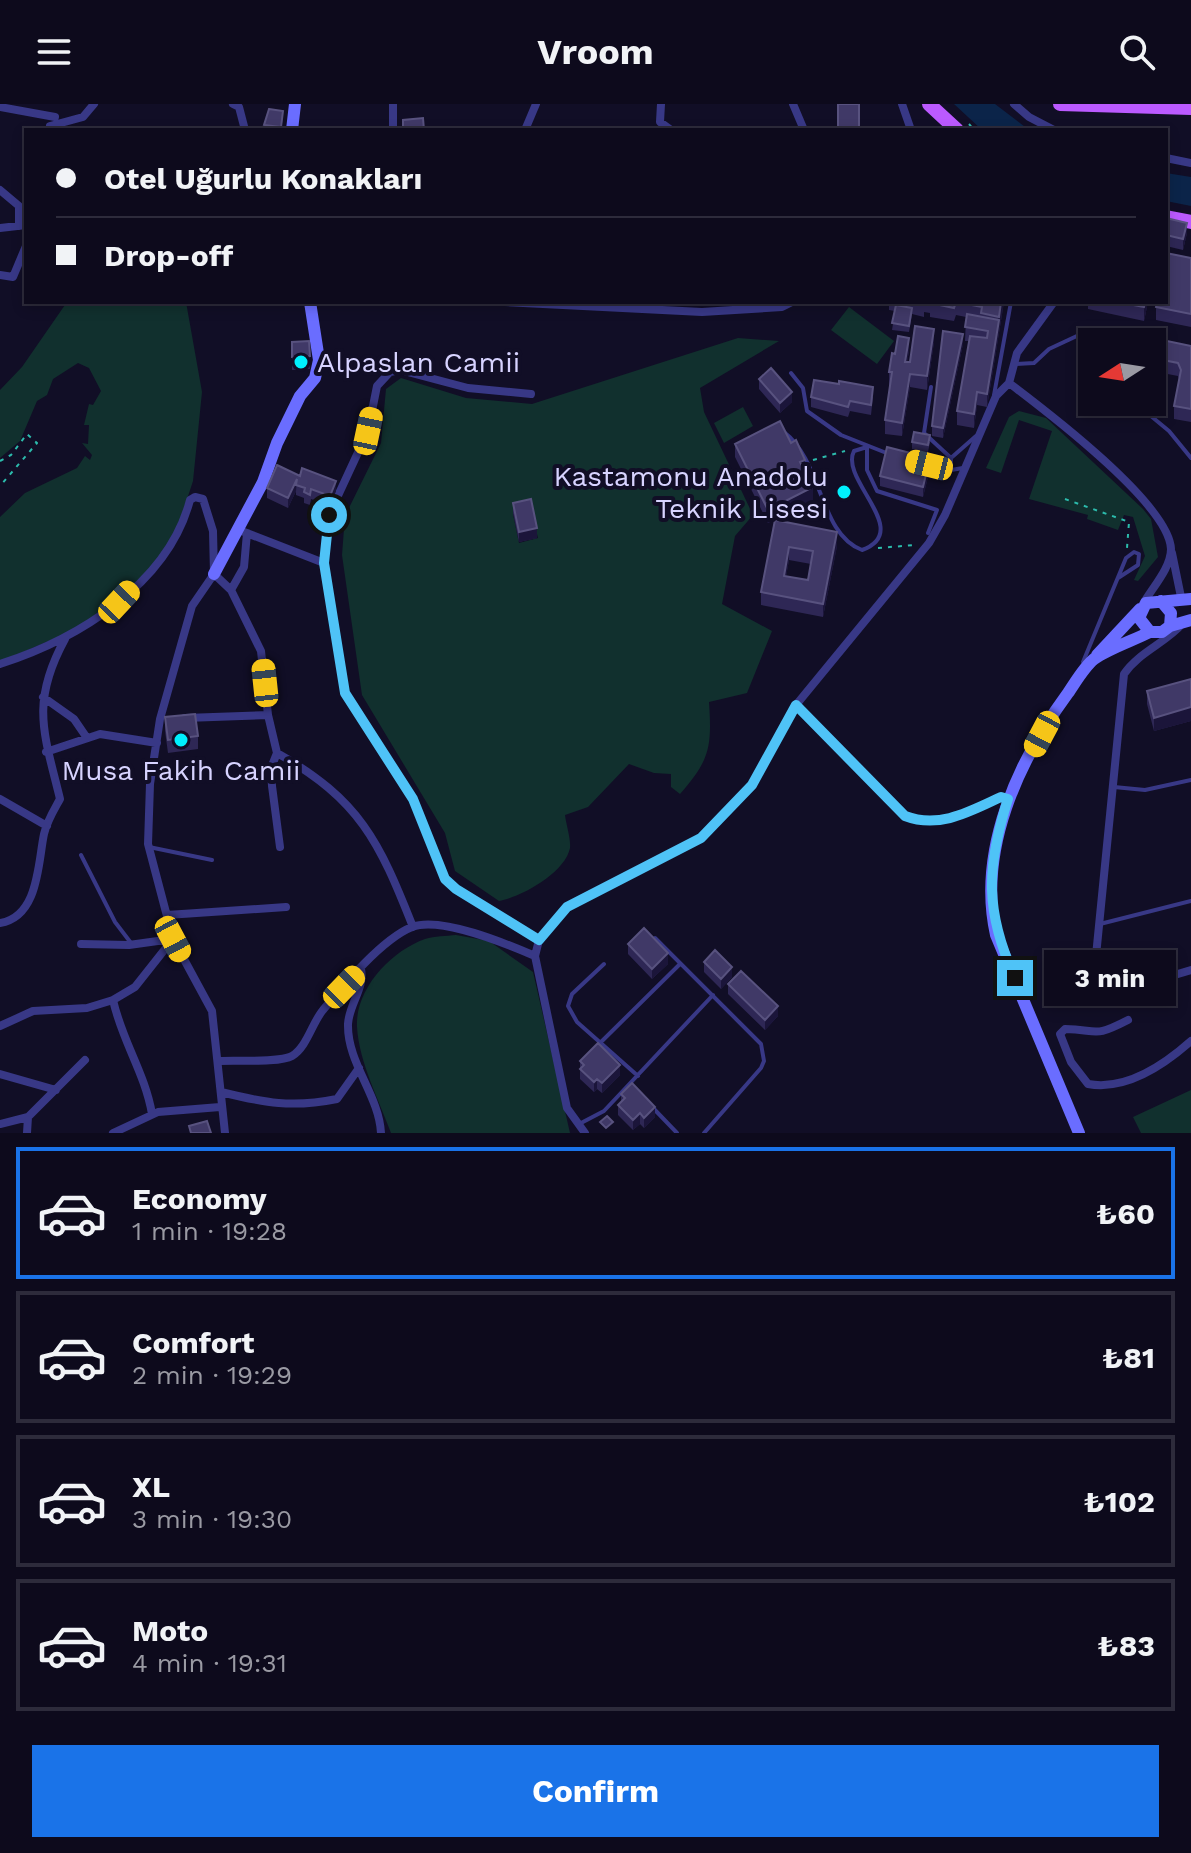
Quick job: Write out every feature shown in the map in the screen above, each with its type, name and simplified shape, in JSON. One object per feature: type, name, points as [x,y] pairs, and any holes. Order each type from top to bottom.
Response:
[{"type":"main road","points":[[292,128],[295,104]]},
{"type":"main road","points":[[929,104],[955,128]]},
{"type":"main road","points":[[1060,104],[1191,108]]},
{"type":"main road","points":[[1168,217],[1191,222]]},
{"type":"main road","points":[[214,574],[243,532],[294,408],[315,378],[319,360],[310,304]]},
{"type":"main road","points":[[1079,1133],[996,935],[991,913],[995,850],[1008,799],[1053,713],[1092,660],[1149,601],[1191,599]]},
{"type":"main road","points":[[1161,601],[1171,613],[1170,626]]},
{"type":"main road","points":[[1140,609],[1140,623],[1150,632]]},
{"type":"main road","points":[[1092,660],[1150,632],[1188,621]]},
{"type":"street","points":[[52,124],[53,104]]},
{"type":"street","points":[[0,107],[52,124],[83,117],[94,104]]},
{"type":"street","points":[[393,104],[393,128]]},
{"type":"street","points":[[526,128],[536,104]]},
{"type":"street","points":[[661,104],[660,122],[668,128]]},
{"type":"street","points":[[793,104],[803,128]]},
{"type":"street","points":[[902,104],[910,128]]},
{"type":"street","points":[[1014,104],[1029,117],[1050,128]]},
{"type":"street","points":[[238,105],[244,128]]},
{"type":"street","points":[[1168,158],[1191,163]]},
{"type":"street","points":[[0,190],[19,206],[23,226],[0,228]]},
{"type":"street","points":[[0,275],[13,277],[24,251]]},
{"type":"street","points":[[593,304],[702,312],[782,307],[788,304]]},
{"type":"street","points":[[585,1133],[567,1108],[535,956],[539,940],[567,907],[701,838],[752,785],[796,705],[929,543],[996,396],[1009,383],[1017,353],[1053,304]]},
{"type":"street","points":[[531,394],[468,388],[400,370],[390,372],[377,386],[368,431],[329,515],[324,563],[345,693],[413,799],[445,879],[456,889],[539,940]]},
{"type":"street","points":[[1009,383],[1047,411],[1149,503],[1171,548],[1181,597],[1176,601]]},
{"type":"street","points":[[0,664],[66,638],[119,602],[176,541],[190,500],[195,497],[203,499],[213,531],[214,574],[192,606],[160,719],[150,784],[149,847],[173,939],[212,1011],[220,1061],[220,1107],[225,1133]]},
{"type":"street","points":[[231,590],[244,567],[243,532],[324,563]]},
{"type":"street","points":[[1140,609],[1167,565],[1171,548]]},
{"type":"street","points":[[214,574],[231,590],[261,651],[268,715],[277,753],[271,768],[280,847]]},
{"type":"street","points":[[1188,621],[1171,637],[1130,665],[1124,674],[1092,971],[1096,991],[1107,995],[1191,970]]},
{"type":"street","points":[[0,923],[16,916],[33,894],[47,826],[60,799],[46,752],[43,697],[48,673],[66,638]]},
{"type":"street","points":[[43,697],[74,719],[87,738]]},
{"type":"street","points":[[796,705],[905,816],[924,823],[962,816],[1001,797],[1008,799]]},
{"type":"street","points":[[160,719],[268,715]]},
{"type":"street","points":[[46,752],[100,734],[157,743]]},
{"type":"street","points":[[277,753],[310,772],[354,810],[368,827],[387,860],[413,927]]},
{"type":"street","points":[[0,799],[47,826]]},
{"type":"street","points":[[167,915],[286,907]]},
{"type":"street","points":[[220,1061],[291,1057],[300,1049],[320,1013],[361,969],[380,950],[413,927],[458,929],[493,938],[535,956]]},
{"type":"street","points":[[81,944],[132,944],[173,939]]},
{"type":"street","points":[[0,1026],[33,1011],[87,1008],[113,1000],[135,987],[173,939]]},
{"type":"street","points":[[361,969],[363,979],[348,1024],[359,1068],[377,1107],[381,1133]]},
{"type":"street","points":[[113,1000],[121,1034],[143,1074],[152,1114]]},
{"type":"street","points":[[1128,1020],[1104,1033],[1085,1034],[1065,1029],[1060,1034],[1071,1062],[1088,1084],[1107,1085],[1140,1076],[1191,1041]]},
{"type":"street","points":[[0,1124],[28,1117],[85,1060]]},
{"type":"street","points":[[221,1092],[276,1106],[310,1104],[337,1099],[359,1068]]},
{"type":"street","points":[[0,1074],[56,1090]]},
{"type":"street","points":[[113,1133],[152,1114],[220,1107]]},
{"type":"street","points":[[27,1133],[28,1117]]},
{"type":"lane","points":[[951,458],[975,437],[993,401],[1011,304]]},
{"type":"lane","points":[[1014,364],[1034,363],[1049,349],[1078,335]]},
{"type":"lane","points":[[791,373],[803,388],[807,411],[841,435],[893,455]]},
{"type":"lane","points":[[931,387],[924,433],[951,458],[951,470]]},
{"type":"lane","points":[[1151,416],[1169,431],[1191,458]]},
{"type":"lane","points":[[782,430],[801,445],[841,537],[862,550],[873,546],[880,535],[880,522],[851,469],[850,460],[854,451],[867,447]]},
{"type":"lane","points":[[867,447],[867,470],[877,491],[937,510],[928,533]]},
{"type":"lane","points":[[921,463],[951,470],[965,468]]},
{"type":"lane","points":[[1092,660],[1083,662],[1126,558],[1134,552],[1140,560],[1118,578]]},
{"type":"lane","points":[[1112,787],[1123,791],[1145,790],[1191,780]]},
{"type":"lane","points":[[149,847],[212,860]]},
{"type":"lane","points":[[81,855],[115,922],[132,944]]},
{"type":"lane","points":[[1097,924],[1127,920],[1191,901]]},
{"type":"lane","points":[[655,938],[757,1038],[764,1061],[704,1133]]},
{"type":"lane","points":[[604,964],[572,994],[568,1006],[577,1022],[638,1076]]},
{"type":"lane","points":[[600,1043],[680,964]]},
{"type":"lane","points":[[579,1124],[591,1121],[604,1111],[713,995]]},
{"type":"lane","points":[[630,1085],[639,1094]]},
{"type":"lane","points":[[649,1104],[677,1133]]},
{"type":"path","points":[[0,461],[11,455],[27,434],[37,443],[0,486]]},
{"type":"path","points":[[808,462],[841,450],[854,451]]},
{"type":"path","points":[[1065,499],[1129,522],[1126,558]]},
{"type":"path","points":[[873,546],[881,549],[923,545],[928,533]]},
{"type":"green space","points":[[66,304],[186,304],[202,392],[193,481],[177,530],[151,569],[130,590],[74,630],[0,662],[0,517],[25,493],[77,468],[85,456],[90,460],[92,455],[82,443],[88,444],[89,425],[84,425],[89,404],[93,405],[101,391],[89,368],[78,363],[53,379],[47,395],[37,401],[20,441],[0,458],[0,390],[22,367]]},
{"type":"green space","points":[[849,307],[894,341],[877,364],[831,330]]},
{"type":"green space","points":[[738,338],[779,341],[700,388],[704,412],[753,515],[735,536],[722,604],[772,631],[747,693],[709,702],[707,752],[698,772],[680,794],[671,787],[671,774],[654,773],[629,764],[588,807],[565,815],[570,848],[560,866],[530,889],[499,901],[455,871],[445,833],[362,695],[342,555],[345,516],[381,443],[386,389],[401,378],[466,398],[532,404]],"holes":[[[531,510],[538,538],[519,543],[513,514]]]},
{"type":"green space","points":[[743,407],[753,426],[724,443],[714,423]]},
{"type":"green space","points":[[1019,411],[1046,418],[1151,519],[1158,557],[1138,581],[1134,580],[1145,556],[1133,517],[1124,515],[1118,530],[1087,519],[1088,515],[1029,499],[1052,431],[1019,420],[1001,473],[986,468],[1009,417]]},
{"type":"green space","points":[[456,935],[489,941],[533,972],[570,1133],[391,1133],[365,1067],[359,1040],[358,1013],[362,999],[378,973],[400,952],[425,939]]},
{"type":"green space","points":[[1191,1090],[1191,1133],[1141,1133],[1133,1117]]},
{"type":"water","points":[[954,104],[995,104],[1026,128],[980,128]]},
{"type":"water","points":[[1168,173],[1191,177],[1191,206],[1168,201]]},
{"type":"building","points":[[838,104],[859,104],[859,128],[838,128]]},
{"type":"building","points":[[269,109],[283,111],[281,127],[264,125]]},
{"type":"building","points":[[423,118],[424,128],[403,128],[403,120]]},
{"type":"building","points":[[1168,218],[1187,223],[1183,239],[1168,235]]},
{"type":"building","points":[[1168,253],[1191,258],[1191,314],[1156,307],[1157,304],[1168,304]]},
{"type":"building","points":[[935,304],[955,304],[954,308]]},
{"type":"building","points":[[966,304],[1001,304],[999,317],[981,313],[982,307]]},
{"type":"building","points":[[896,305],[912,308],[909,326],[892,323]]},
{"type":"building","points":[[967,314],[999,320],[987,394],[977,392],[974,414],[957,411],[970,336],[987,338],[988,331],[965,327]]},
{"type":"building","points":[[915,326],[934,329],[927,376],[910,374],[902,423],[885,420],[892,353],[895,354],[898,336],[909,338],[905,362],[910,362]]},
{"type":"building","points":[[943,331],[963,334],[943,428],[932,426]]},
{"type":"building","points":[[309,341],[310,356],[292,357],[292,342]]},
{"type":"building","points":[[1166,341],[1191,346],[1191,409],[1174,406],[1181,370],[1178,363],[1166,361]]},
{"type":"building","points":[[771,368],[792,392],[780,403],[759,379]]},
{"type":"building","points":[[814,380],[873,387],[871,405],[850,401],[848,407],[811,397]]},
{"type":"building","points":[[780,421],[791,443],[796,440],[805,460],[800,462],[813,487],[768,510],[735,444]]},
{"type":"building","points":[[914,432],[930,435],[928,445],[912,442]]},
{"type":"building","points":[[887,447],[930,458],[923,487],[880,476]]},
{"type":"building","points":[[277,465],[300,476],[302,468],[336,481],[330,496],[311,489],[310,495],[304,492],[305,488],[296,485],[297,479],[288,498],[267,488]]},
{"type":"building","points":[[531,499],[537,528],[519,532],[513,503]]},
{"type":"building","points":[[775,520],[837,532],[823,604],[761,592]],"holes":[[[789,547],[813,551],[808,580],[784,576]]]},
{"type":"building","points":[[1191,679],[1191,707],[1154,718],[1147,691]]},
{"type":"building","points":[[195,714],[198,736],[168,740],[165,717]]},
{"type":"building","points":[[644,928],[668,953],[652,969],[628,944]]},
{"type":"building","points":[[715,950],[732,967],[721,979],[704,962]]},
{"type":"building","points":[[741,971],[778,1006],[765,1020],[728,984]]},
{"type":"building","points":[[598,1043],[620,1065],[602,1083],[597,1079],[594,1082],[580,1069],[584,1065],[580,1061]]},
{"type":"building","points":[[632,1083],[655,1107],[644,1118],[640,1113],[633,1120],[618,1105],[625,1098],[621,1094]]},
{"type":"building","points":[[607,1116],[613,1122],[606,1128],[600,1122]]},
{"type":"building","points":[[207,1121],[211,1133],[191,1133],[189,1126]]},
{"type":"place","name":"Alpaslan Camii","points":[[301,362]]},
{"type":"place","name":"Kastamonu Anadolu Teknik Lisesi","points":[[844,492]]},
{"type":"place","name":"Musa Fakih Camii","points":[[181,740]]},
{"type":"route","points":[[329,515],[324,563],[345,693],[413,799],[445,879],[456,889],[539,940],[567,907],[701,838],[752,785],[796,705],[905,816],[924,823],[962,816],[1001,797],[1008,799],[995,850],[991,913],[996,935],[1015,978]]}]
